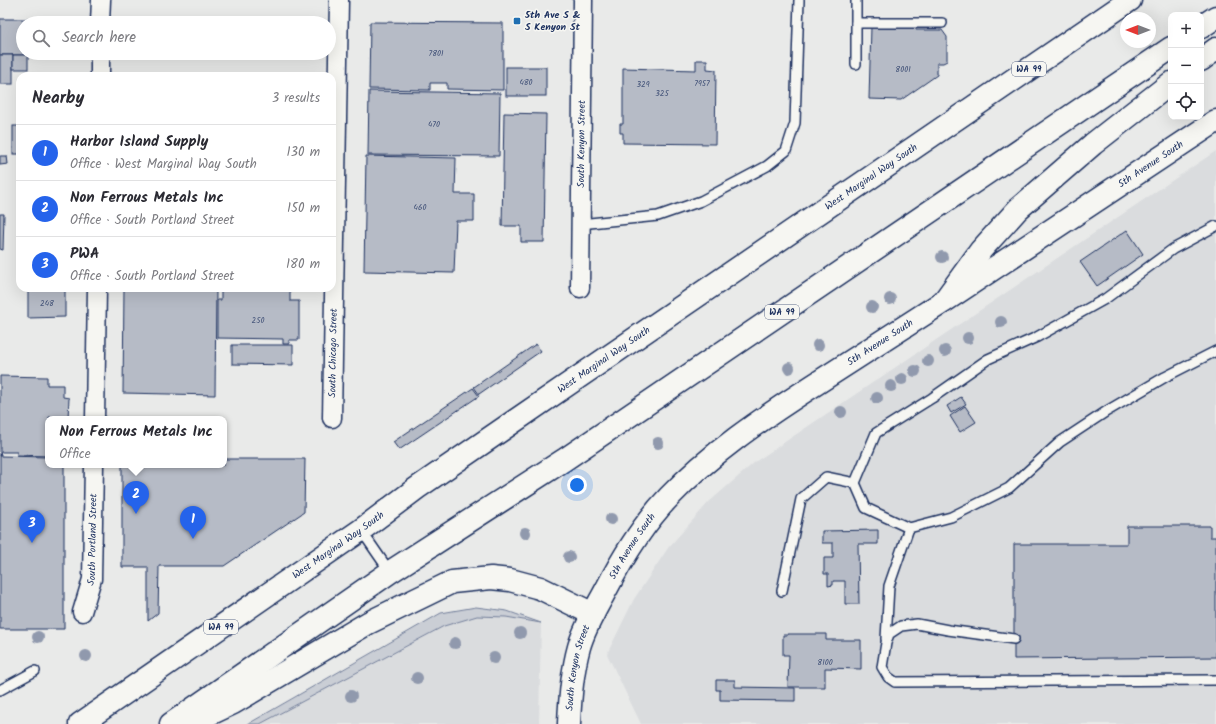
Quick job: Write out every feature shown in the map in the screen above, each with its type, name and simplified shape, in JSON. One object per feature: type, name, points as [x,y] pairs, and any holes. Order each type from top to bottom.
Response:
[{"type":"main road","name":"West Marginal Way South","points":[[80,724],[361,530],[417,488],[1130,0]]},
{"type":"main road","points":[[1204,25],[1216,17]]},
{"type":"main road","points":[[1204,58],[1216,48]]},
{"type":"main road","name":"WA 99","points":[[171,724],[390,572],[564,460],[1168,50]]},
{"type":"main road","points":[[944,301],[981,250],[1018,209],[1093,144],[1168,86]]},
{"type":"main road","name":"5th Avenue South","points":[[593,614],[627,551],[642,529],[668,497],[722,448],[757,422],[944,301],[1216,121]]},
{"type":"main road","points":[[190,724],[233,703],[368,624],[452,582],[491,578],[510,580],[540,588],[593,614]]},
{"type":"main road","name":"South Kenyon Street","points":[[569,724],[572,674],[580,645],[593,614]]},
{"type":"street","points":[[100,16],[101,0]]},
{"type":"street","name":"South Chicago Street","points":[[336,179],[339,0]]},
{"type":"street","name":"South Kenyon Street","points":[[580,288],[583,0]]},
{"type":"street","points":[[100,60],[100,72]]},
{"type":"street","points":[[95,416],[97,292]]},
{"type":"street","name":"South Chicago Street","points":[[332,418],[334,292]]},
{"type":"street","name":"South Portland Street","points":[[82,612],[92,579],[94,468]]},
{"type":"lane","points":[[580,224],[658,216],[701,201],[767,166],[786,151],[795,123],[799,0]]},
{"type":"lane","points":[[856,0],[856,64]]},
{"type":"lane","points":[[856,23],[942,23]]},
{"type":"lane","points":[[1216,226],[1173,249],[1105,299],[1037,337],[988,359],[932,398],[876,433],[855,483],[866,508],[909,528],[951,518],[1009,488],[1060,442],[1107,411],[1159,381],[1216,351]]},
{"type":"lane","points":[[782,591],[801,499],[826,477],[855,483]]},
{"type":"lane","points":[[909,528],[889,586],[886,643],[882,667],[888,678],[895,682],[1216,680]]},
{"type":"lane","points":[[361,530],[390,572]]},
{"type":"lane","points":[[886,643],[889,634],[901,626],[917,624],[1014,639]]},
{"type":"lane","points":[[0,690],[35,671]]},
{"type":"shaded area","points":[[1216,151],[1216,724],[641,724],[607,654],[634,599],[668,548],[709,502],[755,462]]},
{"type":"shaded area","points":[[476,607],[507,611],[541,623],[506,617],[477,616],[444,626],[260,724],[248,724],[441,613]]},
{"type":"shaded area","points":[[477,616],[506,617],[541,623],[539,724],[260,724],[444,626]]},
{"type":"building","points":[[0,19],[16,19],[16,55],[0,55]]},
{"type":"building","points":[[370,22],[503,23],[503,90],[447,89],[447,83],[430,83],[430,90],[369,89]]},
{"type":"building","points":[[871,27],[942,30],[947,37],[947,61],[937,63],[937,75],[901,100],[869,99]]},
{"type":"building","points":[[0,55],[13,55],[13,84],[0,84]]},
{"type":"building","points":[[13,55],[16,55],[16,60],[28,60],[28,69],[13,69]]},
{"type":"building","points":[[696,60],[707,60],[707,69],[716,70],[715,144],[623,143],[623,133],[620,133],[620,124],[623,124],[623,68],[696,70]]},
{"type":"building","points":[[506,67],[546,67],[546,96],[506,96]]},
{"type":"building","points":[[369,91],[500,93],[499,156],[368,155]]},
{"type":"building","points":[[504,113],[546,114],[544,242],[521,242],[521,226],[502,226]]},
{"type":"building","points":[[13,126],[16,126],[16,154],[13,154]]},
{"type":"building","points":[[0,156],[7,156],[8,164],[0,165]]},
{"type":"building","points":[[366,156],[456,158],[455,194],[474,194],[474,221],[456,221],[454,273],[364,271]]},
{"type":"building","points":[[0,214],[4,214],[3,250],[0,249]]},
{"type":"building","points":[[1127,230],[1143,254],[1097,286],[1080,262]]},
{"type":"building","points":[[28,292],[65,292],[65,317],[28,318]]},
{"type":"building","points":[[124,292],[216,292],[215,395],[123,393]]},
{"type":"building","points":[[221,292],[290,292],[290,301],[299,301],[299,340],[289,340],[289,344],[283,344],[283,339],[217,338],[217,300],[221,300]]},
{"type":"building","points":[[536,344],[541,351],[479,394],[474,387]]},
{"type":"building","points":[[232,345],[293,345],[293,365],[232,364]]},
{"type":"building","points":[[0,376],[47,377],[47,385],[63,385],[63,397],[69,398],[68,416],[45,416],[45,456],[17,455],[17,452],[1,452],[0,456]]},
{"type":"building","points":[[473,388],[479,396],[399,450],[393,442]]},
{"type":"building","points":[[961,397],[966,404],[951,413],[947,406]]},
{"type":"building","points":[[965,406],[976,422],[960,432],[950,416]]},
{"type":"building","points":[[0,456],[45,457],[45,468],[64,468],[64,629],[0,629]]},
{"type":"building","points":[[227,459],[305,459],[304,512],[224,566],[159,566],[158,613],[148,621],[148,567],[122,567],[122,468],[227,468]]},
{"type":"building","points":[[1127,526],[1210,526],[1210,537],[1216,537],[1216,657],[1014,659],[1014,544],[1127,544]]},
{"type":"building","points":[[878,530],[878,544],[858,544],[859,604],[845,604],[845,581],[833,581],[833,585],[828,586],[828,574],[824,574],[824,558],[833,558],[833,543],[822,543],[822,531]]},
{"type":"building","points":[[826,634],[826,640],[861,640],[861,669],[825,668],[825,687],[788,687],[789,655],[783,655],[783,635]]},
{"type":"building","points":[[716,680],[735,680],[735,687],[795,688],[795,701],[720,700],[720,690],[716,690]]},
{"type":"place","name":"5th Ave S & S Kenyon St","points":[[517,21]]},
{"type":"place","name":"Non Ferrous Metals Inc","points":[[136,514]]},
{"type":"place","name":"Harbor Island Supply","points":[[193,539]]},
{"type":"place","name":"PWA","points":[[32,543]]}]
